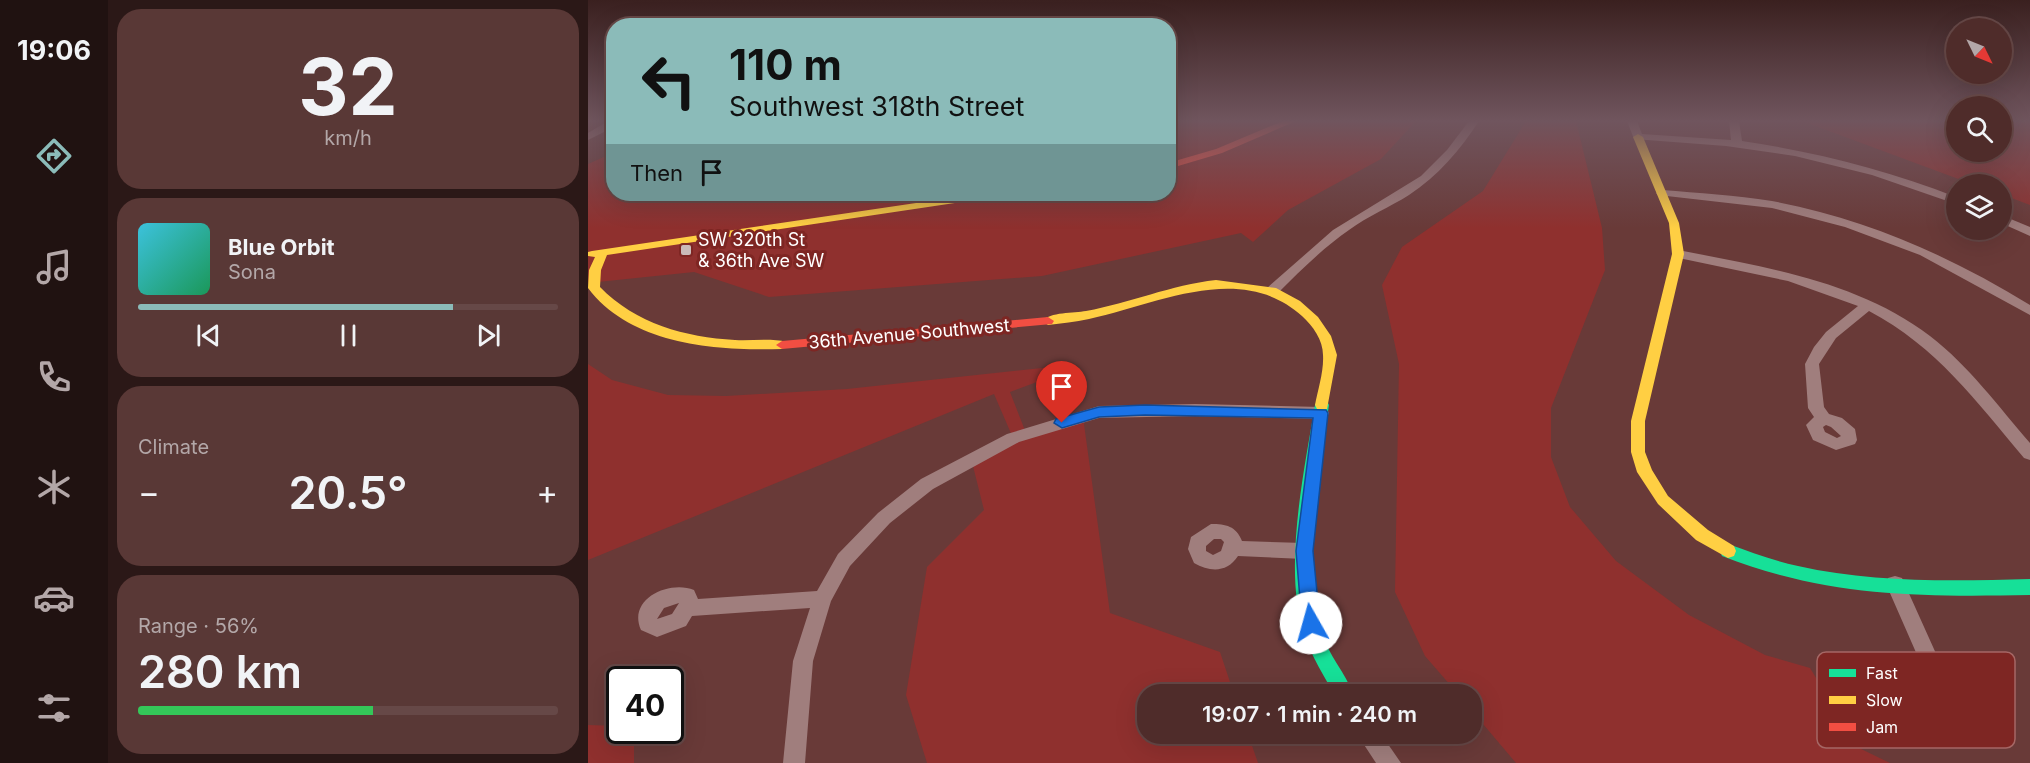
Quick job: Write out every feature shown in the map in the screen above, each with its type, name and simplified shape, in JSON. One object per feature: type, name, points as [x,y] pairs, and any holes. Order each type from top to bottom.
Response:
[{"type":"street","points":[[1176,164],[1202,157]]},
{"type":"street","points":[[1339,684],[1314,636],[1308,609],[1305,551],[1330,355],[1325,336],[1314,320],[1296,304],[1272,291],[1316,249],[1349,224],[1404,193],[1431,173],[1446,157]]},
{"type":"street","points":[[1646,157],[1674,223],[1678,254],[1636,440],[1643,465],[1655,490],[1687,523],[1752,563],[1785,574],[1833,581],[1970,588],[2030,587]]},
{"type":"street","points":[[1810,157],[1835,161],[1836,157]]},
{"type":"street","points":[[1851,157],[1858,160],[1859,167],[1946,197]]},
{"type":"street","points":[[1662,193],[1762,204],[1817,215],[1862,228],[1913,246],[1954,265],[2030,311]]},
{"type":"street","points":[[588,254],[948,201]]},
{"type":"street","points":[[2012,224],[2030,232]]},
{"type":"street","name":"36th Avenue Southwest","points":[[603,252],[595,270],[594,288],[603,300],[625,317],[646,327],[670,334],[733,344],[779,345],[1022,325],[1088,315],[1196,286],[1216,284],[1272,291]]},
{"type":"street","points":[[1678,254],[1775,272],[1814,282],[1868,305],[1902,324],[1955,367],[2030,454]]},
{"type":"street","points":[[1824,419],[1816,408],[1812,364],[1819,350],[1831,335],[1868,305]]},
{"type":"street","points":[[794,763],[803,661],[822,599],[844,560],[884,518],[927,484],[1013,438],[1099,412],[1195,410],[1321,413]]},
{"type":"street","points":[[1234,548],[1305,551]]},
{"type":"street","points":[[1895,584],[1926,652]]},
{"type":"street","points":[[688,608],[822,599]]},
{"type":"street","points":[[1376,744],[1390,763]]},
{"type":"shaded area","points":[[606,157],[606,201],[1176,201],[1176,157],[1383,157],[1288,210],[1253,242],[1241,233],[1042,276],[769,297],[694,272],[588,283],[588,164]]},
{"type":"shaded area","points":[[1504,157],[1585,157],[1602,228],[1605,270],[1551,408],[1551,457],[1570,507],[1616,561],[1689,615],[1765,655],[1810,668],[1817,679],[1817,748],[1859,748],[1890,763],[1516,763],[1482,723],[1482,684],[1449,684],[1425,656],[1395,592],[1399,364],[1382,285],[1402,247],[1483,191]]},
{"type":"shaded area","points":[[1898,157],[1946,157],[1946,162],[2012,162],[2012,157],[2030,157],[2030,205],[2012,198],[2012,174],[1946,174]]},
{"type":"shaded area","points":[[588,364],[612,380],[668,395],[726,396],[847,389],[1061,366],[1061,373],[1010,392],[1026,433],[1083,417],[1110,613],[1220,652],[1231,684],[1137,684],[1137,744],[1251,744],[1258,763],[927,763],[906,695],[927,567],[984,510],[971,458],[1013,438],[994,394],[588,560]]},
{"type":"shaded area","points":[[588,725],[606,726],[606,744],[634,744],[634,763],[588,763]]},
{"type":"traffic: fast","points":[[1322,405],[1306,522],[1305,586],[1314,637],[1338,684]]},
{"type":"traffic: fast","points":[[1728,551],[1762,564],[1799,574],[1876,585],[1955,588],[2030,587]]},
{"type":"traffic: slow","points":[[1646,157],[1674,223],[1678,254],[1638,421],[1638,452],[1645,472],[1663,500],[1702,535],[1728,551]]},
{"type":"traffic: slow","points":[[592,254],[948,201]]},
{"type":"traffic: slow","points":[[603,252],[595,270],[594,288],[611,305],[631,319],[680,337],[707,342],[733,345],[782,345]]},
{"type":"traffic: slow","points":[[1048,321],[1088,315],[1196,286],[1216,284],[1272,291],[1296,304],[1314,320],[1325,336],[1330,355],[1322,405]]},
{"type":"traffic: jam","points":[[1176,164],[1200,157]]},
{"type":"traffic: jam","points":[[782,345],[1048,321]]},
{"type":"place","name":"SW 320th St & 36th Ave SW","points":[[686,250]]},
{"type":"route","points":[[1062,423],[1099,412],[1145,410],[1321,413],[1305,551],[1308,609],[1311,623]]}]
